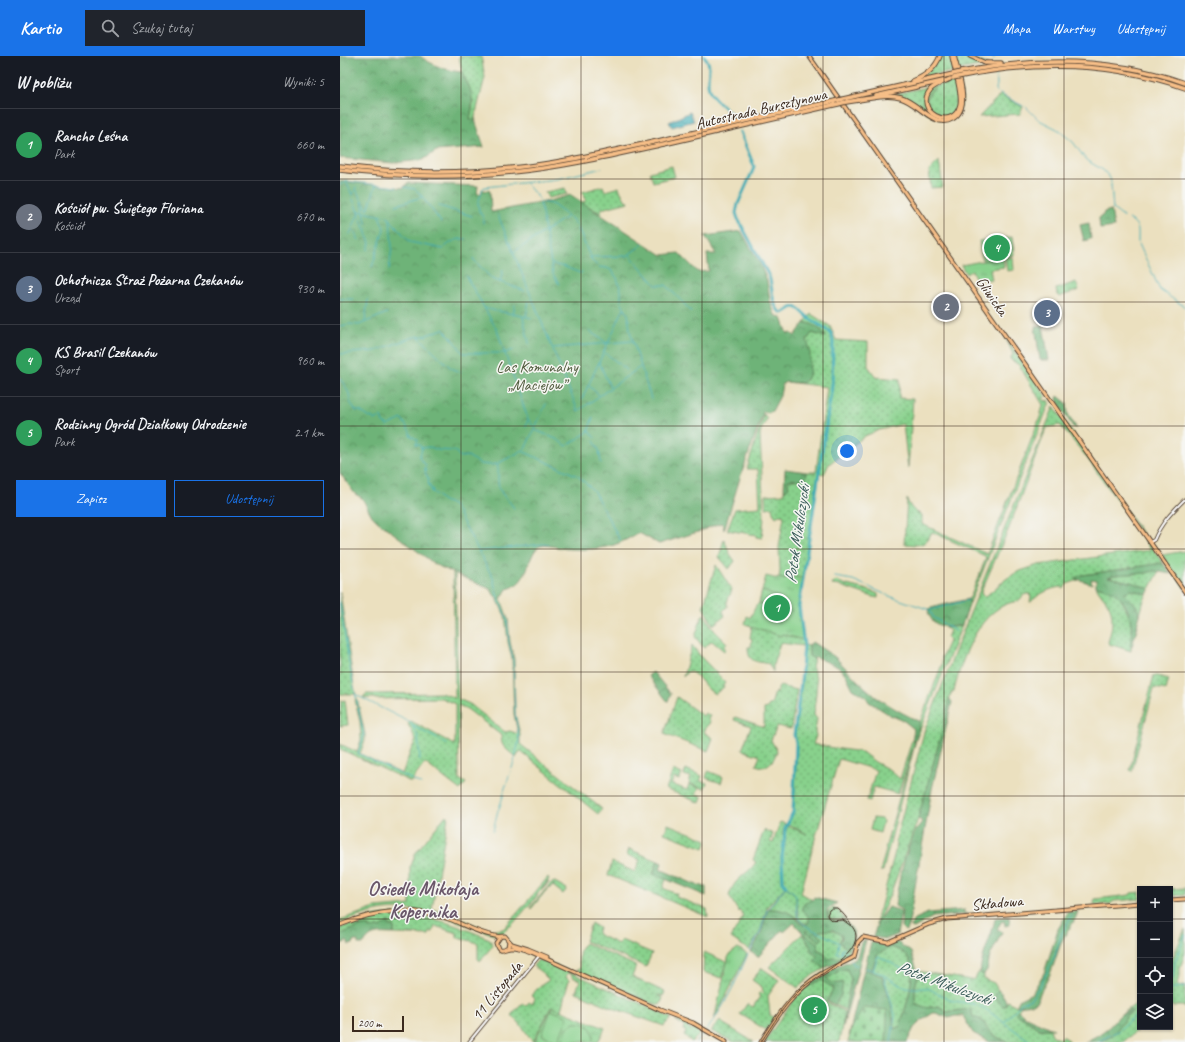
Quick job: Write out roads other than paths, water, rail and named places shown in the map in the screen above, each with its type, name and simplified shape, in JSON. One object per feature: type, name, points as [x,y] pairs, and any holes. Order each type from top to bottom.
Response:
[{"type":"highway","points":[[900,86],[916,80],[928,73],[933,68],[940,56]]},
{"type":"highway","points":[[952,77],[934,87],[927,98],[926,103],[929,111],[939,118],[946,118],[954,115],[960,106],[960,96],[953,56]]},
{"type":"highway","points":[[858,100],[888,96],[898,98],[910,102],[934,119],[943,121],[951,120],[961,111],[963,102],[953,56]]},
{"type":"highway","points":[[970,56],[985,63],[1025,62]]},
{"type":"highway","name":"Autostrada Bursztynowa","points":[[340,166],[383,170],[435,172],[480,171],[531,166],[594,155],[837,102],[858,100],[990,67],[1025,62],[1056,61],[1097,64],[1134,70],[1179,84],[1185,88]]},
{"type":"highway","name":"Autostrada Bursztynowa","points":[[962,74],[1013,68],[1064,66],[1116,70],[1167,80]]},
{"type":"highway","name":"Autostrada Bursztynowa","points":[[845,101],[900,86],[952,77]]},
{"type":"highway","name":"Autostrada Bursztynowa","points":[[1179,84],[1185,83]]},
{"type":"highway","name":"Autostrada Bursztynowa","points":[[340,170],[394,175],[429,176],[484,175],[526,171],[601,158],[837,102]]},
{"type":"main road","name":"Gliwicka","points":[[809,56],[1185,592]]},
{"type":"main road","points":[[1173,900],[1185,899]]},
{"type":"main road","name":"Składowa","points":[[761,1042],[787,1004],[802,988],[824,972],[851,959],[855,955],[861,938],[865,937],[888,942],[929,924],[950,919],[1137,903]]},
{"type":"main road","points":[[340,925],[374,913],[411,911],[440,917],[489,935],[500,937],[505,936],[512,944],[528,949],[693,1023],[726,1042]]},
{"type":"main road","points":[[489,935],[496,941],[497,946],[500,949],[512,946],[540,955]]},
{"type":"main road","points":[[496,941],[500,937]]},
{"type":"main road","points":[[508,947],[509,941]]},
{"type":"main road","points":[[722,1039],[731,1042]]},
{"type":"street","points":[[1150,542],[1154,540],[1164,520],[1185,499]]},
{"type":"street","name":"11 Listopada","points":[[469,1042],[540,955]]},
{"type":"water","points":[[690,112],[694,121],[672,127],[669,122]]},
{"type":"waterway","name":"Potok Mikulczycki","points":[[704,56],[709,67],[709,89],[713,97],[731,114],[733,118]]},
{"type":"waterway","points":[[993,56],[994,60]]},
{"type":"waterway","points":[[996,75],[997,92]]},
{"type":"waterway","points":[[1000,94],[1023,106]]},
{"type":"waterway","points":[[1026,107],[1039,120],[1057,129],[1073,142],[1086,160],[1103,170],[1110,178],[1111,182]]},
{"type":"waterway","name":"Potok Mikulczycki","points":[[740,132],[754,166],[738,204],[736,213],[769,276],[776,308],[783,313],[793,307],[798,308],[810,319],[829,331],[832,335],[833,343],[832,386],[799,606],[804,645],[794,735],[796,743],[793,812],[785,829],[782,857],[783,882],[786,886]]},
{"type":"waterway","points":[[479,200],[482,189],[485,187],[557,179],[602,168]]},
{"type":"waterway","points":[[346,181],[352,195]]},
{"type":"waterway","points":[[340,185],[346,181],[397,187]]},
{"type":"waterway","points":[[525,182],[539,199]]},
{"type":"waterway","points":[[1111,184],[1113,209],[1123,217]]},
{"type":"waterway","points":[[368,210],[376,185]]},
{"type":"waterway","points":[[356,187],[352,197],[370,243],[368,250]]},
{"type":"waterway","points":[[404,187],[415,189],[441,222]]},
{"type":"waterway","points":[[356,189],[361,199]]},
{"type":"waterway","points":[[396,205],[422,197]]},
{"type":"waterway","points":[[362,200],[367,229]]},
{"type":"waterway","points":[[363,201],[367,209]]},
{"type":"waterway","points":[[478,201],[479,211],[483,217],[483,223]]},
{"type":"waterway","points":[[540,202],[553,274],[559,284]]},
{"type":"waterway","points":[[542,202],[552,204],[572,219],[577,226],[592,261],[599,267],[611,270],[617,278],[621,290],[621,302],[628,314],[630,331],[651,399]]},
{"type":"waterway","points":[[439,206],[472,216]]},
{"type":"waterway","points":[[358,211],[388,217],[410,242],[443,249],[453,241],[466,239]]},
{"type":"waterway","points":[[350,234],[358,215]]},
{"type":"waterway","points":[[498,215],[578,411],[640,367]]},
{"type":"waterway","points":[[372,267],[384,229],[379,216]]},
{"type":"waterway","points":[[514,252],[568,216]]},
{"type":"waterway","points":[[389,270],[392,247],[390,219]]},
{"type":"waterway","points":[[1129,219],[1137,226],[1138,242]]},
{"type":"waterway","points":[[353,229],[359,240]]},
{"type":"waterway","points":[[590,257],[627,256],[643,244]]},
{"type":"waterway","points":[[1139,244],[1160,290],[1185,307]]},
{"type":"waterway","points":[[630,255],[656,285],[666,285],[691,311]]},
{"type":"waterway","points":[[473,259],[492,279],[525,291]]},
{"type":"waterway","points":[[552,264],[580,273],[582,272]]},
{"type":"waterway","points":[[500,282],[503,270]]},
{"type":"waterway","points":[[466,276],[497,330],[528,419],[526,427]]},
{"type":"waterway","points":[[340,299],[353,299]]},
{"type":"waterway","points":[[365,322],[368,299]]},
{"type":"waterway","points":[[526,316],[529,301]]},
{"type":"waterway","points":[[513,314],[515,305]]},
{"type":"waterway","points":[[485,308],[496,311]]},
{"type":"waterway","points":[[582,399],[624,308]]},
{"type":"waterway","points":[[498,311],[532,318]]},
{"type":"waterway","points":[[340,326],[350,324],[359,325],[387,313]]},
{"type":"waterway","points":[[523,317],[530,347]]},
{"type":"waterway","points":[[340,354],[375,351],[414,337],[424,336],[443,329],[453,339],[463,353],[505,353],[516,349]]},
{"type":"waterway","points":[[589,331],[607,343]]},
{"type":"waterway","points":[[419,337],[451,368],[461,372]]},
{"type":"waterway","points":[[553,348],[632,341]]},
{"type":"waterway","points":[[604,352],[627,370]]},
{"type":"waterway","points":[[599,362],[610,387]]},
{"type":"waterway","points":[[340,379],[344,384],[350,396],[350,402],[356,411],[360,411],[370,418],[372,417],[374,420],[381,417],[383,423],[387,425]]},
{"type":"waterway","points":[[589,386],[599,395]]},
{"type":"waterway","points":[[421,448],[430,447],[438,450],[453,451],[460,457],[468,456],[480,464],[497,464],[525,449],[546,404]]},
{"type":"waterway","points":[[580,437],[588,432],[593,417]]},
{"type":"waterway","points":[[387,426],[402,419],[410,432],[410,435],[418,440],[416,445],[419,444],[422,449],[419,458],[426,465],[424,469],[429,480],[429,487],[433,489],[432,492]]},
{"type":"waterway","points":[[529,420],[533,426]]},
{"type":"waterway","points":[[535,430],[547,435]]},
{"type":"waterway","points":[[589,431],[595,438]]},
{"type":"waterway","points":[[549,436],[567,446],[568,445]]},
{"type":"waterway","points":[[570,444],[579,438]]},
{"type":"waterway","points":[[594,441],[599,450],[601,463]]},
{"type":"waterway","points":[[522,451],[576,475]]},
{"type":"waterway","points":[[497,464],[500,490],[514,508]]},
{"type":"waterway","points":[[578,476],[593,490],[620,540]]},
{"type":"waterway","points":[[431,490],[437,495]]},
{"type":"waterway","points":[[438,496],[456,509],[493,578],[497,595],[507,619],[509,642],[513,660],[515,712],[519,740],[515,757]]},
{"type":"waterway","points":[[480,551],[543,544],[549,545]]},
{"type":"waterway","points":[[835,577],[853,580],[889,596],[930,610],[968,600]]},
{"type":"waterway","points":[[340,602],[349,663],[364,736],[358,753],[421,784]]},
{"type":"waterway","points":[[930,611],[934,618],[956,631]]},
{"type":"waterway","points":[[356,695],[411,723],[418,736],[420,760]]},
{"type":"waterway","points":[[413,726],[447,744]]},
{"type":"waterway","points":[[510,774],[515,759]]},
{"type":"waterway","points":[[504,791],[509,776]]},
{"type":"waterway","points":[[499,809],[504,793]]},
{"type":"waterway","points":[[493,831],[498,810]]},
{"type":"waterway","name":"Potok Mikulczycki","points":[[750,951],[760,933],[767,910],[786,886],[795,894],[799,919],[806,926],[839,943],[837,953],[842,954],[841,950],[843,948],[850,957]]},
{"type":"waterway","points":[[1005,1022],[1022,1003],[1031,999],[1041,984],[1055,956],[1062,933],[1072,915]]},
{"type":"waterway","points":[[1173,978],[1175,962],[1185,935]]},
{"type":"waterway","points":[[707,1030],[730,993],[748,954]]},
{"type":"waterway","points":[[873,971],[878,956],[902,969],[910,971]]},
{"type":"waterway","name":"Potok Mikulczycki","points":[[851,960],[854,965],[857,965]]},
{"type":"waterway","name":"Potok Mikulczycki","points":[[866,968],[882,974],[898,984],[910,988],[928,988],[949,1000],[974,1004],[984,1008],[1031,1042]]},
{"type":"waterway","points":[[884,977],[895,1015],[891,1042]]},
{"type":"waterway","points":[[1173,988],[1185,986]]},
{"type":"waterway","points":[[1097,1042],[1118,1031],[1137,1014]]},
{"type":"waterway","points":[[696,1042],[705,1032]]},
{"type":"tram line","points":[[761,1042],[794,996],[834,966],[849,952],[854,944],[856,933],[846,918],[837,908],[832,908],[829,910],[827,915],[828,918],[843,920],[851,926]]},
{"type":"place","name":"KS Brasil Czekanów","points":[[997,248]]},
{"type":"place","name":"Kościół pw. Świętego Floriana","points":[[946,307]]},
{"type":"place","name":"Ochotnicza Straż Pożarna Czekanów","points":[[1047,313]]},
{"type":"place","name":"Rancho Leśna","points":[[777,608]]},
{"type":"place","name":"Rodzinny Ogród Działkowy Odrodzenie","points":[[814,1010]]},
{"type":"district","name":"Osiedle Mikołaja Kopernika","points":[[423,900]]},
{"type":"park label","name":"Las Komunalny „Maciejów”","points":[[537,376]]}]
